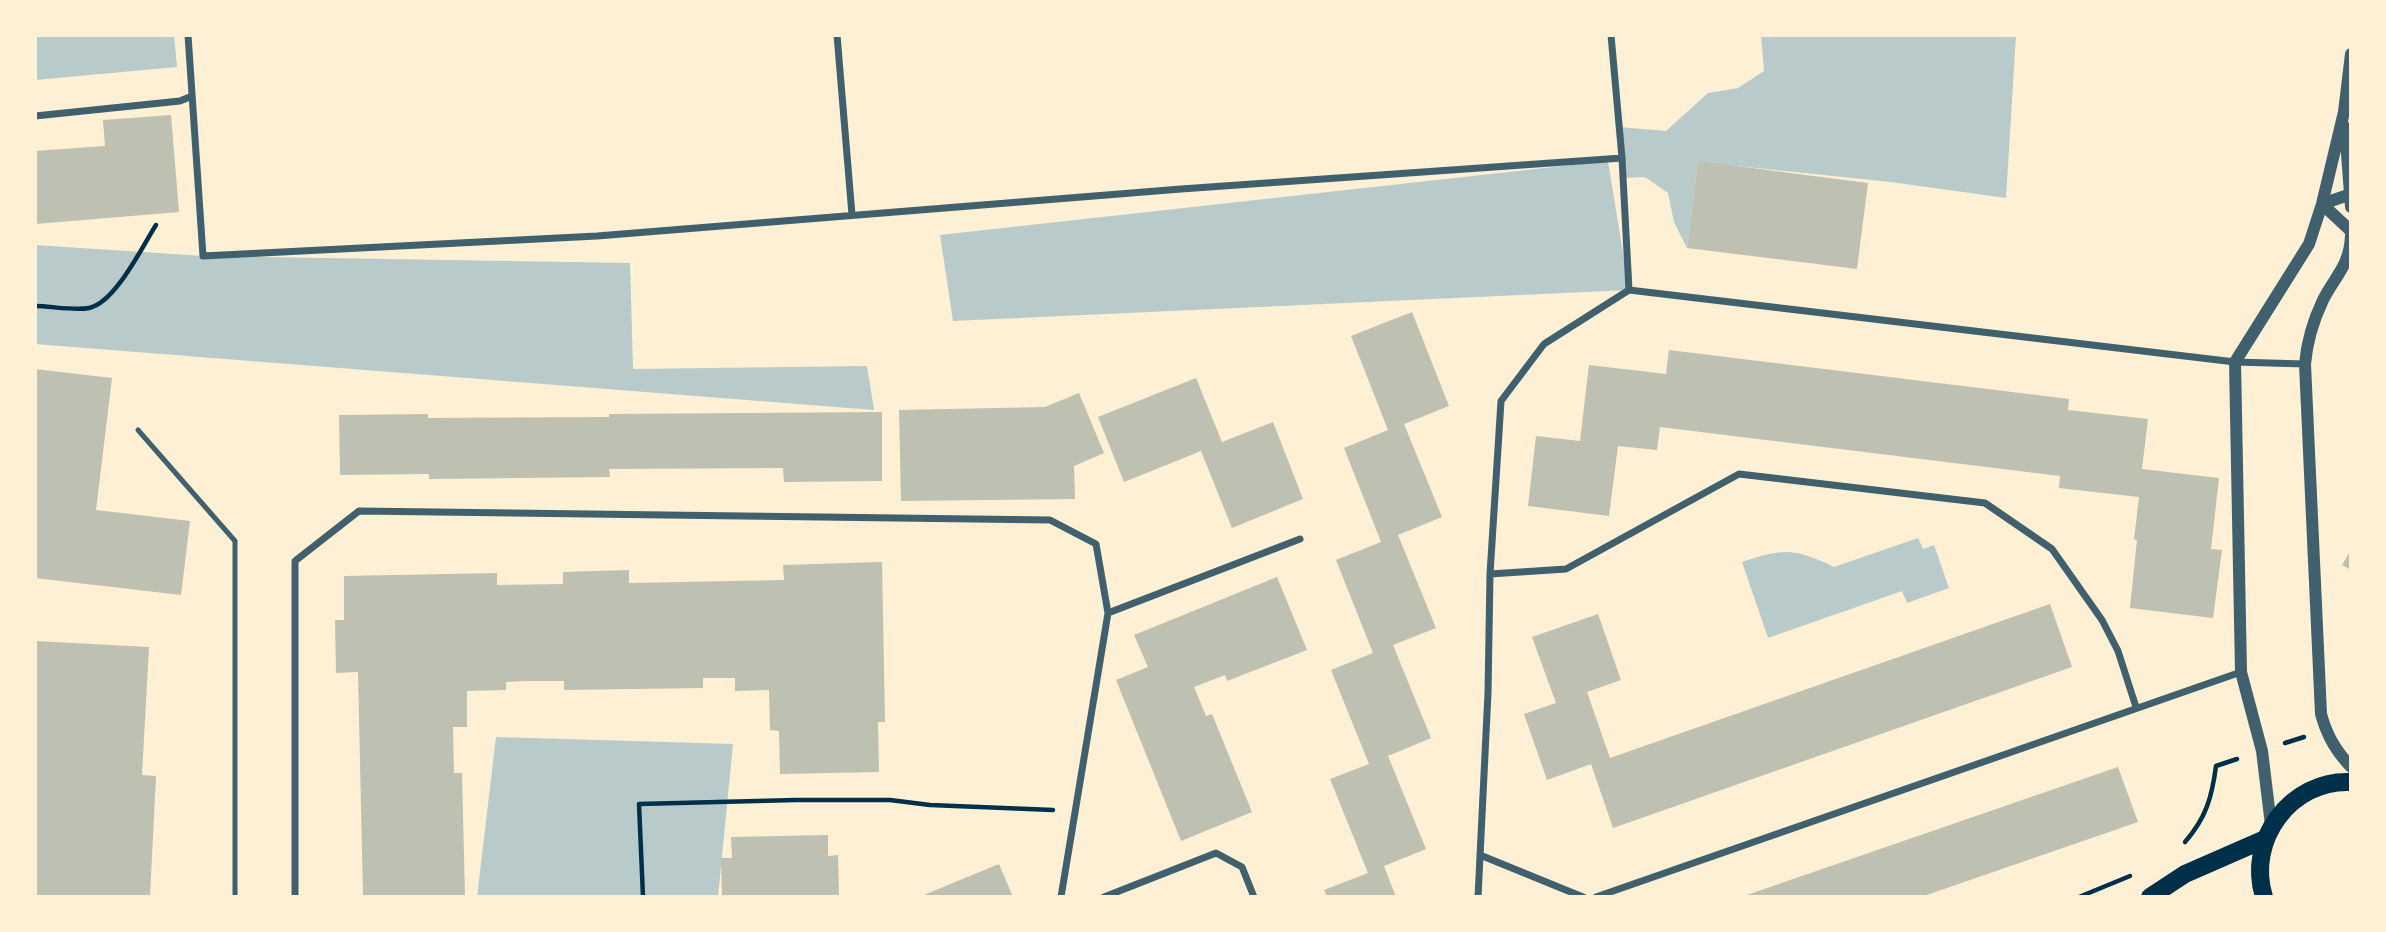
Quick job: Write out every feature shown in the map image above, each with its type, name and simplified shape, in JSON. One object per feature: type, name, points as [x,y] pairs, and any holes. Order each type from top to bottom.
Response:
[{"type":"main road","points":[[2264,897],[2260,856],[2268,832],[2285,808],[2310,790],[2340,781],[2351,782]]},
{"type":"main road","points":[[2150,897],[2185,874],[2268,832]]},
{"type":"street","points":[[188,35],[203,256],[597,236],[1181,189],[1622,158]]},
{"type":"street","points":[[838,35],[852,215]]},
{"type":"street","points":[[1611,35],[1622,158],[1629,290]]},
{"type":"street","points":[[2268,832],[2262,751],[2241,672],[2235,362],[2309,244],[2322,204],[2344,112],[2351,54]]},
{"type":"street","points":[[35,116],[180,101],[192,96]]},
{"type":"street","points":[[2344,112],[2351,124]]},
{"type":"street","points":[[2322,204],[2351,199],[2344,112]]},
{"type":"street","points":[[2322,204],[2351,233],[2344,268],[2324,298],[2307,340],[2305,364],[2321,715],[2325,730],[2336,750],[2351,767]]},
{"type":"street","points":[[1478,897],[1488,693],[1490,574],[1501,401],[1544,344],[1629,290],[2235,362],[2305,364]]},
{"type":"street","points":[[1490,574],[1566,569],[1739,474],[1985,503],[2053,550],[2102,620],[2118,651],[2136,707]]},
{"type":"street","points":[[295,897],[295,561],[359,511],[1051,520],[1096,544],[1108,613],[1061,897]]},
{"type":"street","points":[[1108,613],[1300,539]]},
{"type":"street","points":[[1595,897],[2241,672]]},
{"type":"street","points":[[1104,897],[1216,853],[1242,867],[1254,897]]},
{"type":"street","points":[[1480,855],[1583,897]]},
{"type":"lane","points":[[138,430],[235,541],[235,897]]},
{"type":"path","points":[[35,306],[89,309],[100,304],[116,290],[156,225]]},
{"type":"path","points":[[2179,848],[2193,833],[2206,811],[2213,793],[2216,766]]},
{"type":"path","points":[[643,897],[639,804],[890,800],[930,805],[1075,811]]},
{"type":"path","points":[[2079,897],[2135,873]]},
{"type":"shaded area","points":[[35,35],[174,35],[177,67],[35,80]]},
{"type":"shaded area","points":[[1761,35],[2016,35],[2006,198],[1891,182],[1698,162],[1687,248],[1674,222],[1668,193],[1645,177],[1623,178],[1619,127],[1666,131],[1708,93],[1738,88],[1764,71]]},
{"type":"shaded area","points":[[1608,161],[1629,290],[953,321],[940,235]]},
{"type":"shaded area","points":[[35,245],[203,256],[630,263],[633,369],[867,366],[874,410],[35,344]]},
{"type":"shaded area","points":[[1918,538],[1923,549],[1934,545],[1949,588],[1907,603],[1902,591],[1768,638],[1742,562],[1768,554],[1789,552],[1809,556],[1834,567]]},
{"type":"shaded area","points":[[496,737],[733,744],[718,897],[477,897]]},
{"type":"building","points":[[171,115],[179,212],[35,224],[35,151],[105,146],[103,120]]},
{"type":"building","points":[[1698,161],[1868,183],[1857,269],[1687,248]]},
{"type":"building","points":[[1412,312],[1449,406],[1404,424],[1442,517],[1398,535],[1436,628],[1393,645],[1431,738],[1388,756],[1426,849],[1384,866],[1396,897],[1327,897],[1324,890],[1368,873],[1330,779],[1369,764],[1331,670],[1373,653],[1336,560],[1381,542],[1344,448],[1388,430],[1351,336]]},
{"type":"building","points":[[1669,350],[2069,399],[2068,410],[2148,419],[2142,469],[2219,478],[2211,549],[2222,550],[2213,618],[2130,608],[2139,497],[2059,488],[2060,476],[1660,427],[1657,450],[1618,446],[1609,516],[1528,506],[1536,436],[1580,441],[1589,365],[1666,374]]},
{"type":"building","points":[[35,369],[112,378],[96,510],[190,521],[181,595],[35,578]]},
{"type":"building","points":[[1196,378],[1222,442],[1273,422],[1303,499],[1232,528],[1201,451],[1124,482],[1098,417]]},
{"type":"building","points":[[1079,393],[1104,453],[1074,466],[1075,499],[901,501],[899,410],[1045,407]]},
{"type":"building","points":[[882,412],[882,481],[784,482],[783,468],[609,469],[610,477],[429,479],[429,474],[340,475],[339,415],[428,414],[428,418],[609,417],[609,414]]},
{"type":"building","points":[[2351,550],[2351,570],[2342,565]]},
{"type":"building","points":[[882,562],[885,722],[878,722],[879,772],[780,774],[779,731],[770,730],[769,690],[735,691],[735,678],[703,678],[703,688],[564,690],[564,681],[526,681],[506,682],[506,690],[467,691],[467,727],[453,727],[454,773],[462,773],[465,897],[363,897],[358,672],[336,673],[335,620],[344,620],[344,576],[497,573],[497,585],[563,584],[563,572],[629,570],[629,583],[784,580],[783,565]]},
{"type":"building","points":[[1277,577],[1307,650],[1227,681],[1225,675],[1194,687],[1206,716],[1212,714],[1252,812],[1181,841],[1116,680],[1148,667],[1134,635]]},
{"type":"building","points":[[2050,604],[2072,667],[1613,828],[1591,764],[1547,780],[1524,714],[1556,703],[1532,637],[1598,614],[1621,680],[1587,692],[1610,758]]},
{"type":"building","points":[[35,641],[149,647],[142,775],[156,776],[150,897],[35,897]]},
{"type":"building","points":[[2118,767],[2138,822],[1921,897],[1741,897]]},
{"type":"building","points":[[828,835],[828,856],[838,855],[839,897],[722,897],[721,858],[732,858],[731,837]]},
{"type":"building","points":[[999,864],[1013,897],[919,897]]}]
